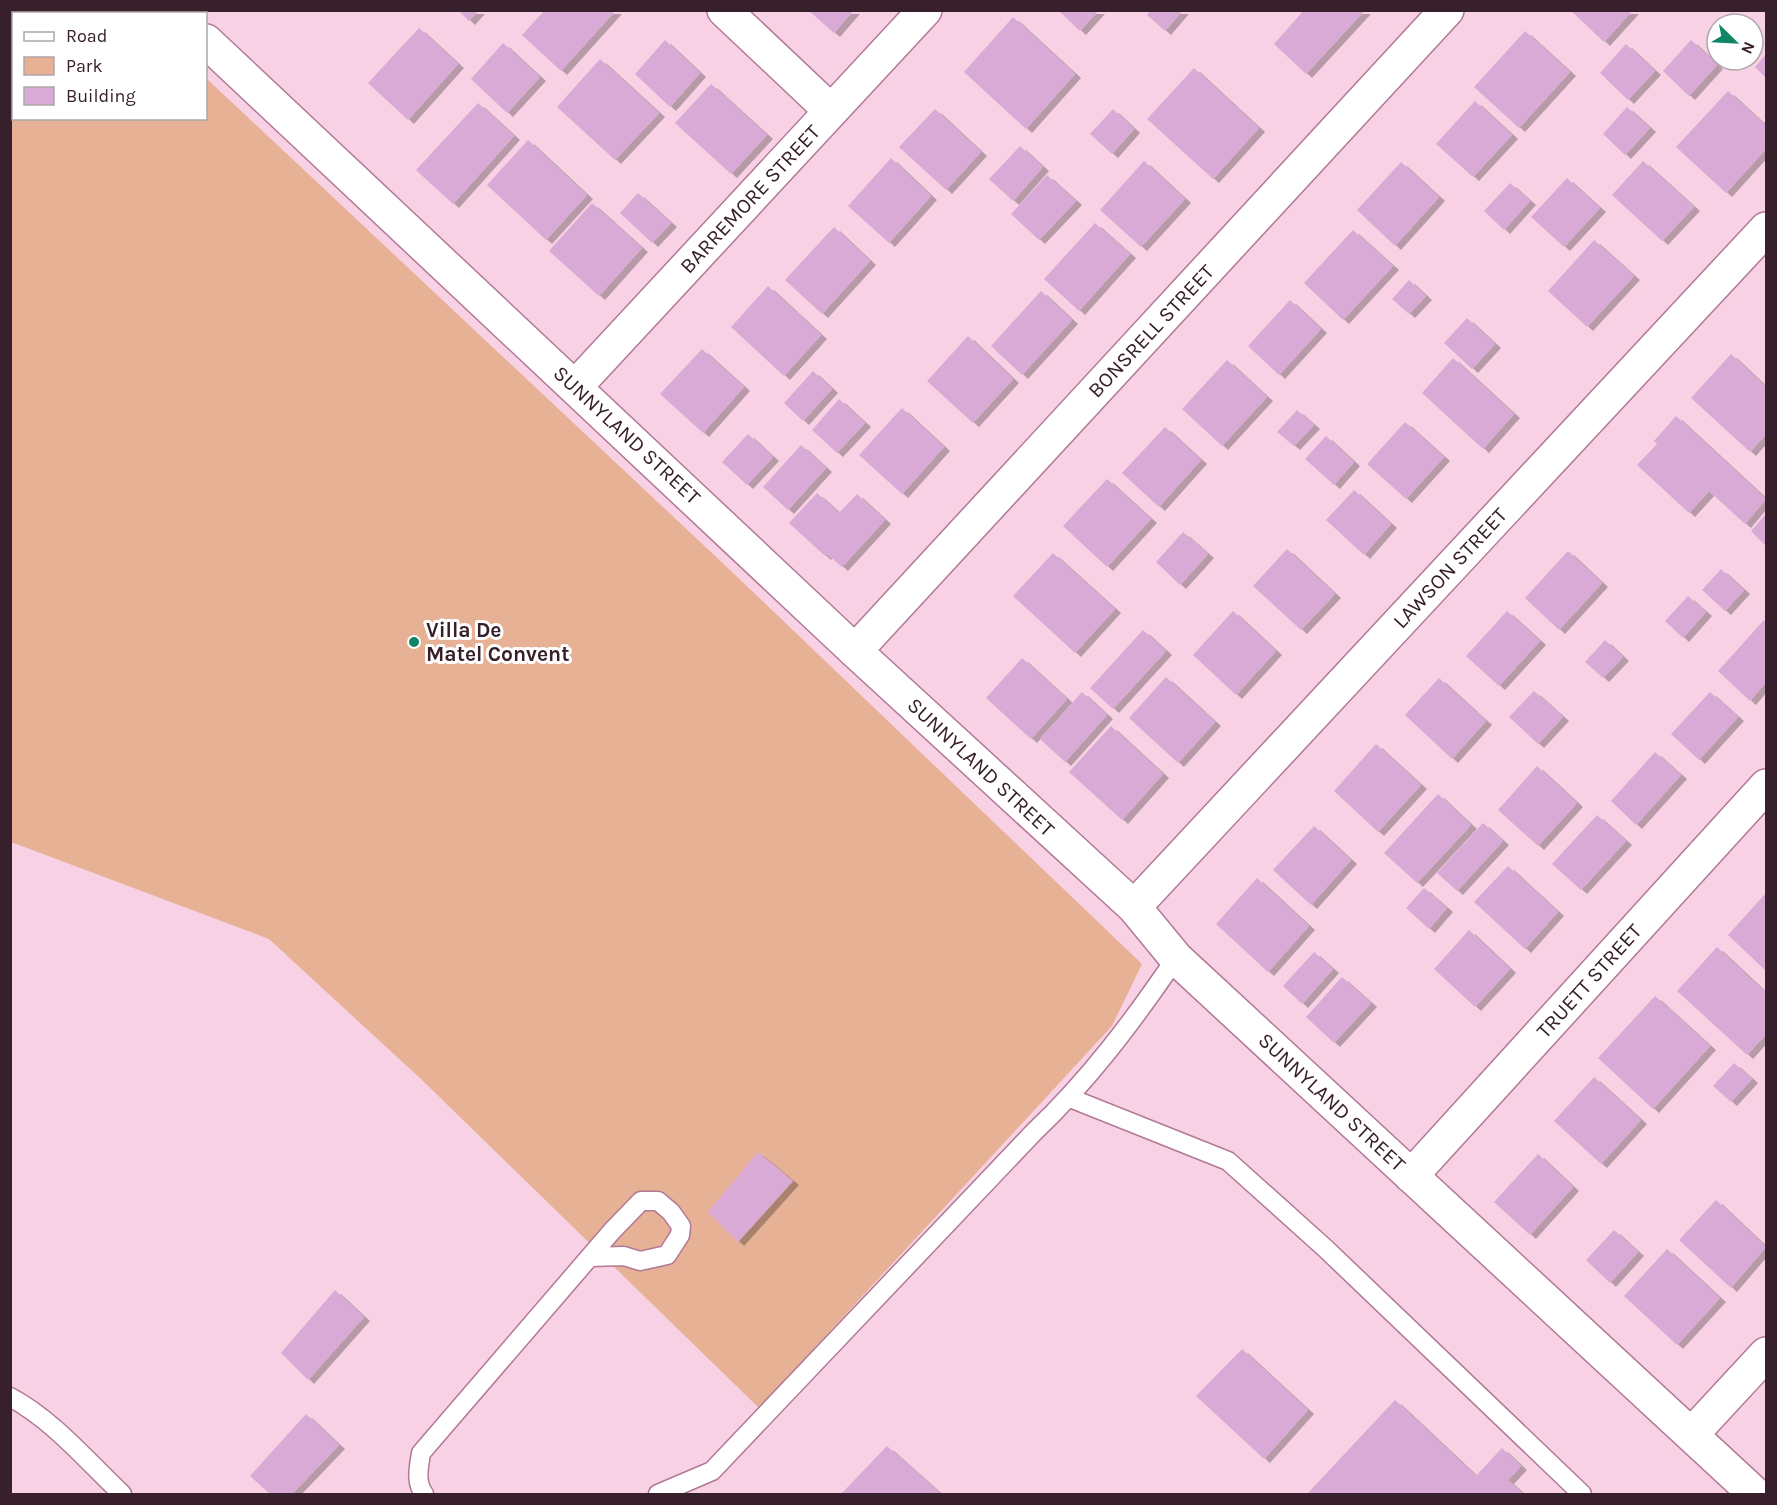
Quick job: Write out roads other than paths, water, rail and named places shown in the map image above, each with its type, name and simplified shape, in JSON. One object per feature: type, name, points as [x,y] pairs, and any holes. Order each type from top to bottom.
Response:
[{"type":"street","points":[[723,10],[831,111]]},
{"type":"street","name":"BARREMORE STREET","points":[[576,386],[925,10]]},
{"type":"street","name":"BONSRELL STREET","points":[[855,651],[1447,10]]},
{"type":"street","name":"SUNNYLAND STREET","points":[[207,42],[576,386],[855,651],[1134,907],[1176,958],[1755,1494]]},
{"type":"street","name":"LAWSON STREET","points":[[1134,907],[1767,228]]},
{"type":"street","name":"TRUETT STREET","points":[[1412,1176],[1767,786]]},
{"type":"street","points":[[1692,1434],[1767,1354]]},
{"type":"lane","points":[[658,1494],[712,1472],[1034,1132],[1070,1098],[1132,1022],[1176,958]]},
{"type":"lane","points":[[1070,1098],[1228,1161],[1326,1249],[1582,1494]]},
{"type":"lane","points":[[424,1494],[420,1489],[418,1472],[421,1453],[590,1257],[641,1201],[658,1202],[671,1212],[681,1226],[680,1235],[667,1255],[640,1261],[624,1256],[590,1257]]},
{"type":"lane","points":[[10,1397],[50,1426],[122,1494]]},
{"type":"place","name":"Villa De Matel Convent","points":[[414,642]]}]
